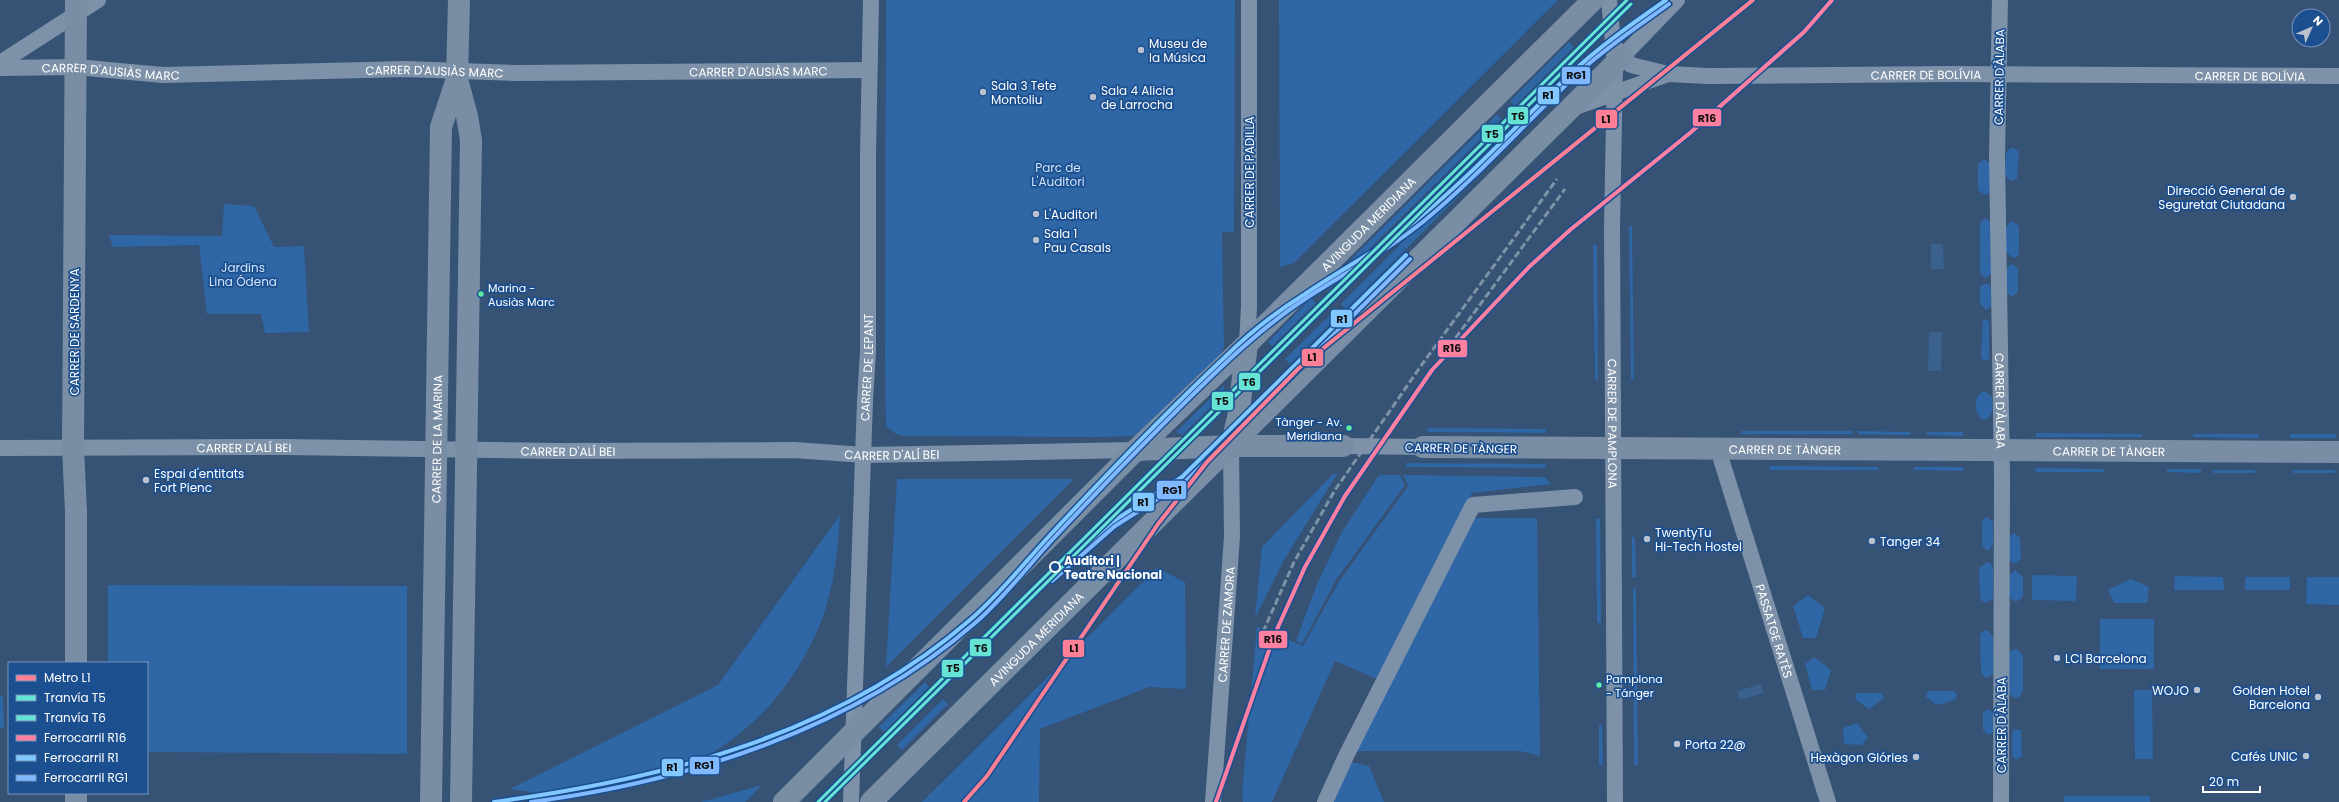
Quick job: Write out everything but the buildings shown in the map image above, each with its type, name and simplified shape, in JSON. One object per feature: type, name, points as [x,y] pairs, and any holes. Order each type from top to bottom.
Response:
[{"type":"street","points":[[0,63],[76,7],[98,0]]},
{"type":"street","name":"CARRER DE LA MARINA","points":[[459,0],[457,75],[471,140],[464,449],[461,802]]},
{"type":"street","name":"CARRER DE LEPANT","points":[[851,802],[852,734],[868,352],[869,70],[871,0]]},
{"type":"street","name":"CARRER DE PADILLA","points":[[1247,344],[1249,306],[1249,0]]},
{"type":"street","name":"AVINGUDA MERIDIANA","points":[[784,802],[1136,450],[1247,344],[1593,0]]},
{"type":"street","name":"CARRER DE PAMPLONA","points":[[1610,0],[1617,55],[1614,93],[1612,176],[1615,802]]},
{"type":"street","name":"AVINGUDA MERIDIANA","points":[[871,802],[1231,446],[1567,110],[1617,55],[1677,0]]},
{"type":"street","name":"CARRER D'ÀLABA","points":[[2000,0],[1998,190],[2002,452],[2001,802]]},
{"type":"street","name":"CARRER DE SARDENYA","points":[[76,7],[74,448],[76,511],[76,662]]},
{"type":"street","points":[[1617,55],[1631,65],[1668,74]]},
{"type":"street","name":"CARRER D'AUSIÀS MARC","points":[[0,68],[76,67],[163,75],[405,69],[457,75],[869,70]]},
{"type":"street","name":"CARRER DE BOLÍVIA","points":[[1567,110],[1668,74],[2339,76]]},
{"type":"street","name":"CARRER DE LA MARINA","points":[[431,802],[441,127],[457,75]]},
{"type":"street","points":[[1231,446],[1238,418],[1247,344]]},
{"type":"street","name":"CARRER DE TÀNGER","points":[[1136,450],[1231,446],[1344,446],[2002,452],[2339,452]]},
{"type":"street","name":"CARRER DE ZAMORA","points":[[1213,802],[1232,537],[1231,446]]},
{"type":"street","name":"CARRER D'ALÍ BEI","points":[[0,448],[148,449],[284,447],[794,450],[864,455],[1136,450]]},
{"type":"street","name":"PASSATGE RATÈS","points":[[1721,459],[1828,802]]},
{"type":"street","points":[[1325,802],[1346,756],[1473,505],[1575,497]]},
{"type":"green space","name":"Parc de L'Auditori","points":[[886,0],[1235,0],[1234,232],[1222,232],[1224,347],[1220,356],[1144,431],[1133,436],[1098,437],[904,436],[896,434],[886,426]]},
{"type":"green space","points":[[1279,0],[1558,0],[1294,263],[1280,267]]},
{"type":"green space","points":[[1569,42],[1574,47],[1515,106],[1510,101]]},
{"type":"green space","points":[[1587,60],[1591,64],[1532,123],[1527,119]]},
{"type":"green space","points":[[1497,114],[1501,119],[1328,290],[1324,286]]},
{"type":"green space","points":[[1514,130],[1519,136],[1346,309],[1341,304]]},
{"type":"green space","points":[[2011,148],[2014,148],[2019,152],[2017,179],[2012,181],[2005,176],[2006,153]]},
{"type":"green space","points":[[1984,159],[1991,164],[1991,190],[1990,193],[1985,195],[1978,190],[1978,164]]},
{"type":"green space","name":"Jardins Lina Ódena","points":[[224,204],[254,206],[274,247],[304,246],[309,332],[265,333],[261,314],[207,314],[199,245],[113,247],[109,235],[222,236]]},
{"type":"green space","points":[[1985,218],[1992,223],[1992,274],[1985,278],[1980,273],[1980,223]]},
{"type":"green space","points":[[2012,221],[2019,226],[2019,252],[2018,256],[2013,258],[2006,252],[2006,227]]},
{"type":"green space","points":[[1629,226],[1632,226],[1634,380],[1631,379]]},
{"type":"green space","points":[[1593,245],[1597,245],[1598,380],[1595,380]]},
{"type":"green space","points":[[2011,264],[2018,268],[2018,292],[2012,297],[2006,292],[2006,269]]},
{"type":"green space","points":[[1984,284],[1988,284],[1992,289],[1991,307],[1986,310],[1980,304],[1980,287]]},
{"type":"green space","points":[[1311,298],[1316,303],[1272,346],[1268,342]]},
{"type":"green space","points":[[1329,316],[1333,321],[1290,364],[1285,359]]},
{"type":"green space","points":[[1983,319],[1988,320],[1989,324],[1989,359],[1984,361],[1981,357]]},
{"type":"green space","points":[[1224,385],[1224,394],[1182,435],[1176,432]]},
{"type":"green space","points":[[1985,391],[1992,397],[1992,408],[1990,416],[1984,420],[1978,414],[1976,405],[1978,396]]},
{"type":"green space","points":[[1427,428],[1546,429],[1546,433],[1428,432]]},
{"type":"green space","points":[[1741,431],[1852,431],[1852,434],[1741,434]]},
{"type":"green space","points":[[1858,431],[1911,432],[1910,435],[1858,434]]},
{"type":"green space","points":[[1927,432],[1963,432],[1963,436],[1927,435]]},
{"type":"green space","points":[[2036,433],[2142,434],[2142,437],[2036,437]]},
{"type":"green space","points":[[2193,434],[2259,434],[2258,438],[2193,437]]},
{"type":"green space","points":[[2290,434],[2336,434],[2336,438],[2290,438]]},
{"type":"green space","points":[[1406,463],[1545,464],[1546,468],[1406,467]]},
{"type":"green space","points":[[1770,466],[1878,467],[1879,470],[1769,470]]},
{"type":"green space","points":[[1914,467],[1963,467],[1963,471],[1914,470]]},
{"type":"green space","points":[[2036,468],[2104,469],[2105,472],[2035,472]]},
{"type":"green space","points":[[2167,469],[2201,469],[2201,473],[2167,472]]},
{"type":"green space","points":[[2212,470],[2255,470],[2255,473],[2213,473]]},
{"type":"green space","points":[[2292,470],[2335,470],[2335,473],[2293,473]]},
{"type":"green space","points":[[1333,474],[1337,474],[1284,560],[1255,618],[1262,547]]},
{"type":"green space","points":[[1379,475],[1400,475],[1405,485],[1336,580],[1302,644],[1296,641],[1317,584],[1342,532]]},
{"type":"green space","points":[[1403,475],[1545,477],[1551,484],[1472,493],[1377,679],[1335,661],[1272,802],[1243,802],[1242,793],[1257,627],[1303,646],[1340,580],[1408,486]]},
{"type":"green space","points":[[897,479],[1074,479],[886,667]]},
{"type":"green space","points":[[840,515],[835,569],[821,622],[801,662],[777,696],[749,726],[717,750],[682,769],[643,783],[602,791],[558,795],[540,794],[510,789],[718,685]]},
{"type":"green space","points":[[1987,517],[1993,522],[1993,545],[1988,551],[1982,546],[1982,522],[1983,519]]},
{"type":"green space","points":[[1475,518],[1537,518],[1540,756],[1520,751],[1356,751]]},
{"type":"green space","points":[[1596,519],[1600,519],[1601,623],[1597,623]]},
{"type":"green space","points":[[2014,533],[2020,538],[2021,559],[2014,564],[2007,558],[2007,538]]},
{"type":"green space","points":[[1632,537],[1635,537],[1636,577],[1632,577]]},
{"type":"green space","points":[[1987,562],[1991,564],[1993,568],[1993,598],[1986,603],[1982,601],[1980,597],[1979,568]]},
{"type":"green space","points":[[1157,568],[1185,582],[1186,689],[1149,687],[1040,729],[1039,802],[922,802]]},
{"type":"green space","points":[[2015,570],[2023,577],[2023,597],[2016,602],[2007,596],[2008,576]]},
{"type":"green space","points":[[2032,575],[2077,576],[2076,601],[2032,600]]},
{"type":"green space","points":[[2175,576],[2223,577],[2224,590],[2174,590]]},
{"type":"green space","points":[[2245,577],[2290,577],[2290,590],[2245,590]]},
{"type":"green space","points":[[2307,577],[2339,577],[2339,605],[2306,604]]},
{"type":"green space","points":[[2131,579],[2149,587],[2147,603],[2114,603],[2108,590]]},
{"type":"green space","points":[[108,585],[407,586],[407,754],[148,752],[148,662],[108,662]]},
{"type":"green space","points":[[1633,588],[1636,589],[1638,765],[1634,765]]},
{"type":"green space","points":[[1808,595],[1825,608],[1816,638],[1803,638],[1793,606]]},
{"type":"green space","points":[[2100,619],[2154,619],[2154,669],[2100,669]]},
{"type":"green space","points":[[1988,630],[1993,637],[1994,674],[1986,678],[1981,673],[1980,635],[1983,631]]},
{"type":"green space","points":[[2017,649],[2023,656],[2023,691],[2019,697],[2014,698],[2008,692],[2008,654],[2012,650]]},
{"type":"green space","points":[[1814,657],[1831,670],[1825,690],[1812,690],[1805,664]]},
{"type":"green space","points":[[925,682],[929,687],[884,732],[879,727]]},
{"type":"green space","points":[[2134,690],[2152,690],[2153,759],[2135,759]]},
{"type":"green space","points":[[1928,691],[1954,691],[1957,695],[1955,700],[1937,705],[1926,697]]},
{"type":"green space","points":[[1857,693],[1882,693],[1884,698],[1869,709],[1855,699]]},
{"type":"green space","points":[[0,696],[3,696],[4,728],[0,728]]},
{"type":"green space","points":[[943,699],[948,704],[902,750],[897,745]]},
{"type":"green space","points":[[1987,709],[1994,713],[1994,731],[1989,735],[1983,730],[1983,713]]},
{"type":"green space","points":[[1857,723],[1868,738],[1861,745],[1844,744],[1843,728]]},
{"type":"green space","points":[[1599,725],[1602,725],[1603,765],[1599,765]]},
{"type":"green space","points":[[2014,729],[2021,730],[2022,756],[2016,760],[2012,756],[2012,733]]},
{"type":"green space","points":[[1352,762],[1369,766],[1384,802],[1333,802]]},
{"type":"green space","points":[[762,785],[745,802],[701,802]]},
{"type":"green space","points":[[2064,796],[2150,796],[2150,802],[2064,802]]},
{"type":"shaded area","points":[[1931,244],[1943,244],[1944,269],[1931,269]]},
{"type":"shaded area","points":[[1929,332],[1942,332],[1941,371],[1928,371]]},
{"type":"shaded area","points":[[1761,684],[1763,693],[1740,700],[1737,691]]},
{"type":"railway","points":[[1263,632],[1294,562],[1335,490],[1423,363],[1557,179]]},
{"type":"railway","points":[[1432,370],[1565,189]]},
{"type":"metro line","name":"L1","points":[[964,802],[987,776],[1158,524],[1207,462],[1299,368],[1753,0]]},
{"type":"tram line","name":"T5","points":[[818,802],[1627,0]]},
{"type":"tram line","name":"T6","points":[[825,802],[1631,4]]},
{"type":"rail line","name":"R1","points":[[494,802],[622,780],[685,765],[746,745],[806,722],[864,693],[919,659],[982,609],[1136,444],[1202,379],[1263,323],[1319,284],[1378,248],[1407,228],[1461,181],[1589,57],[1666,0]]},
{"type":"rail line","name":"R16","points":[[1216,802],[1274,636],[1305,567],[1345,496],[1432,370],[1529,267],[1570,230],[1690,133],[1804,32],[1832,0]]},
{"type":"rail line","name":"RG1","points":[[531,802],[590,793],[650,780],[709,764],[766,744],[823,721],[876,693],[927,660],[985,614],[1052,540],[1186,401],[1267,326],[1320,289],[1381,252],[1424,221],[1485,165],[1584,68],[1615,43],[1669,4]]},
{"type":"rail line","name":"R1","points":[[1049,577],[1112,522],[1182,477],[1406,255]]},
{"type":"rail line","name":"RG1","points":[[1052,581],[1115,526],[1186,481],[1410,259]]},
{"type":"place","name":"Museu de la Música","points":[[1141,50]]},
{"type":"place","name":"Sala 3 Tete Montoliu","points":[[983,92]]},
{"type":"place","name":"Sala 4 Alicia de Larrocha","points":[[1093,97]]},
{"type":"place","name":"Direcció General de Seguretat Ciutadana","points":[[2293,197]]},
{"type":"place","name":"L'Auditori","points":[[1036,214]]},
{"type":"place","name":"Sala 1 Pau Casals","points":[[1036,240]]},
{"type":"place","name":"Marina - Ausiàs Marc","points":[[481,294]]},
{"type":"place","name":"Tànger - Av. Meridiana","points":[[1349,428]]},
{"type":"place","name":"Espai d'entitats Fort Pienc","points":[[146,480]]},
{"type":"place","name":"TwentyTu Hi-Tech Hostel","points":[[1647,539]]},
{"type":"place","name":"Tanger 34","points":[[1872,541]]},
{"type":"place","name":"Auditori | Teatre Nacional","points":[[1055,567]]},
{"type":"place","name":"LCI Barcelona","points":[[2057,658]]},
{"type":"place","name":"Pamplona - Tánger","points":[[1599,685]]},
{"type":"place","name":"WOJO","points":[[2197,690]]},
{"type":"place","name":"Golden Hotel Barcelona","points":[[2318,697]]},
{"type":"place","name":"Porta 22@","points":[[1677,744]]},
{"type":"place","name":"Cafés UNIC","points":[[2306,756]]},
{"type":"place","name":"Hexàgon Glóries","points":[[1916,757]]}]
